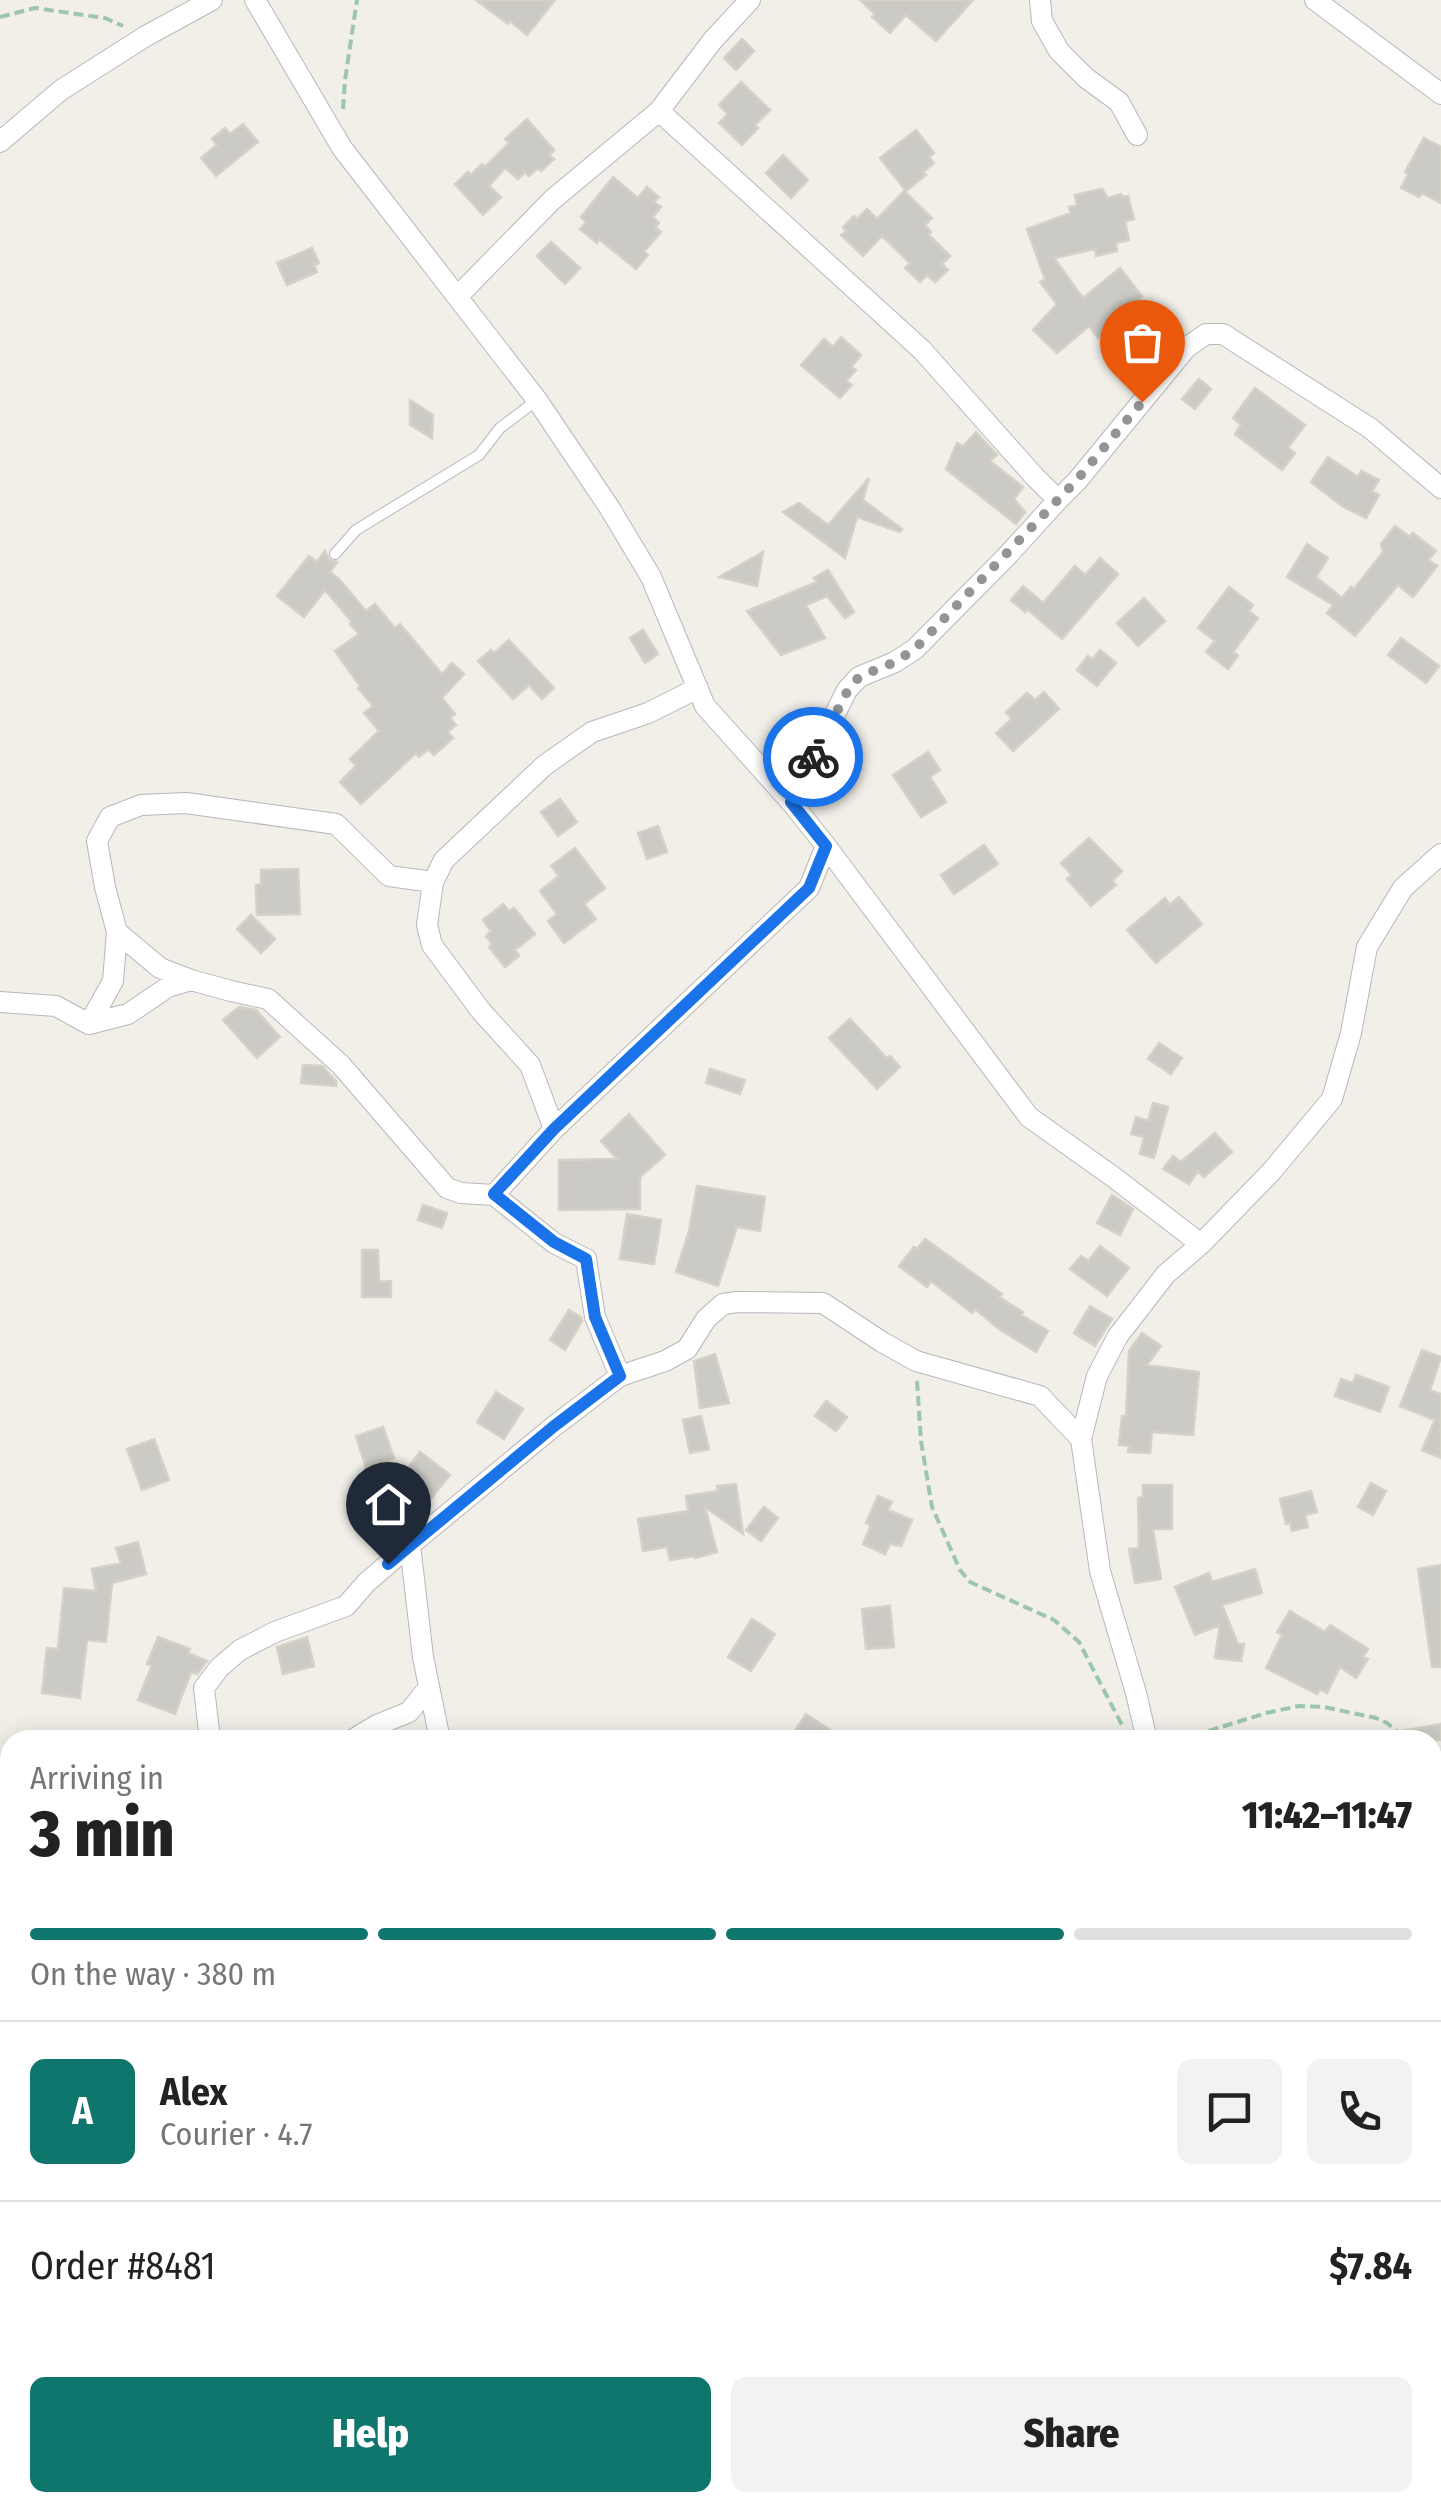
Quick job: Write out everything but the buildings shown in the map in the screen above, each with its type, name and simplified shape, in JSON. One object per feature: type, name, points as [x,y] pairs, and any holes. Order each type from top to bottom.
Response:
[{"type":"street","points":[[0,142],[61,90],[212,0]]},
{"type":"street","points":[[255,0],[342,148],[537,400],[609,507],[652,577],[705,706],[826,846],[1028,1117],[1201,1244]]},
{"type":"street","points":[[458,296],[552,200],[659,111],[713,40],[750,0]]},
{"type":"street","points":[[1040,0],[1042,21],[1059,51],[1086,78],[1119,102],[1136,135]]},
{"type":"street","points":[[1315,0],[1441,94]]},
{"type":"street","points":[[659,111],[922,350],[1058,500]]},
{"type":"street","points":[[791,802],[848,690],[859,677],[915,649],[1076,481],[1186,348],[1206,334],[1223,334],[1370,428],[1441,488]]},
{"type":"street","points":[[554,1129],[530,1065],[481,1011],[432,945],[426,925],[433,882],[444,860],[545,765],[592,732],[648,713],[698,688]]},
{"type":"street","points":[[89,1024],[113,981],[117,932],[97,841],[110,817],[141,805],[186,803],[336,824],[389,876],[433,882]]},
{"type":"street","points":[[494,1194],[554,1129],[809,888],[826,846]]},
{"type":"street","points":[[1145,1730],[1100,1571],[1082,1439],[1096,1376],[1118,1336],[1166,1274],[1272,1172],[1332,1099],[1367,947],[1403,888],[1441,854]]},
{"type":"street","points":[[117,932],[160,968],[231,992],[268,999],[341,1064],[447,1188],[461,1193],[494,1194],[554,1242],[586,1259],[595,1317],[620,1376]]},
{"type":"street","points":[[0,1002],[56,1006],[89,1024],[128,1014],[168,987],[191,980]]},
{"type":"street","points":[[209,1730],[204,1688],[226,1661],[256,1640],[346,1606],[410,1545],[620,1376],[687,1350],[706,1319],[723,1304],[823,1303],[916,1362],[1040,1396],[1082,1439]]},
{"type":"street","points":[[410,1545],[423,1657],[438,1730]]},
{"type":"street","points":[[368,1730],[409,1712],[429,1687]]},
{"type":"lane","points":[[335,554],[356,530],[479,455],[500,428],[537,400]]},
{"type":"path","points":[[343,114],[357,0]]},
{"type":"path","points":[[0,16],[34,8],[105,18],[146,36]]},
{"type":"path","points":[[916,1362],[932,1507],[960,1570],[970,1582],[1045,1615],[1068,1630],[1079,1642],[1125,1730]]},
{"type":"path","points":[[1212,1730],[1299,1706],[1376,1718],[1395,1730]]},
{"type":"way so far","points":[[813,757],[848,690],[859,677],[915,649],[1076,481],[1142,402]]},
{"type":"route","points":[[388,1564],[620,1376],[595,1317],[586,1259],[554,1242],[494,1194],[554,1129],[809,888],[826,846],[791,802],[813,757]]}]
